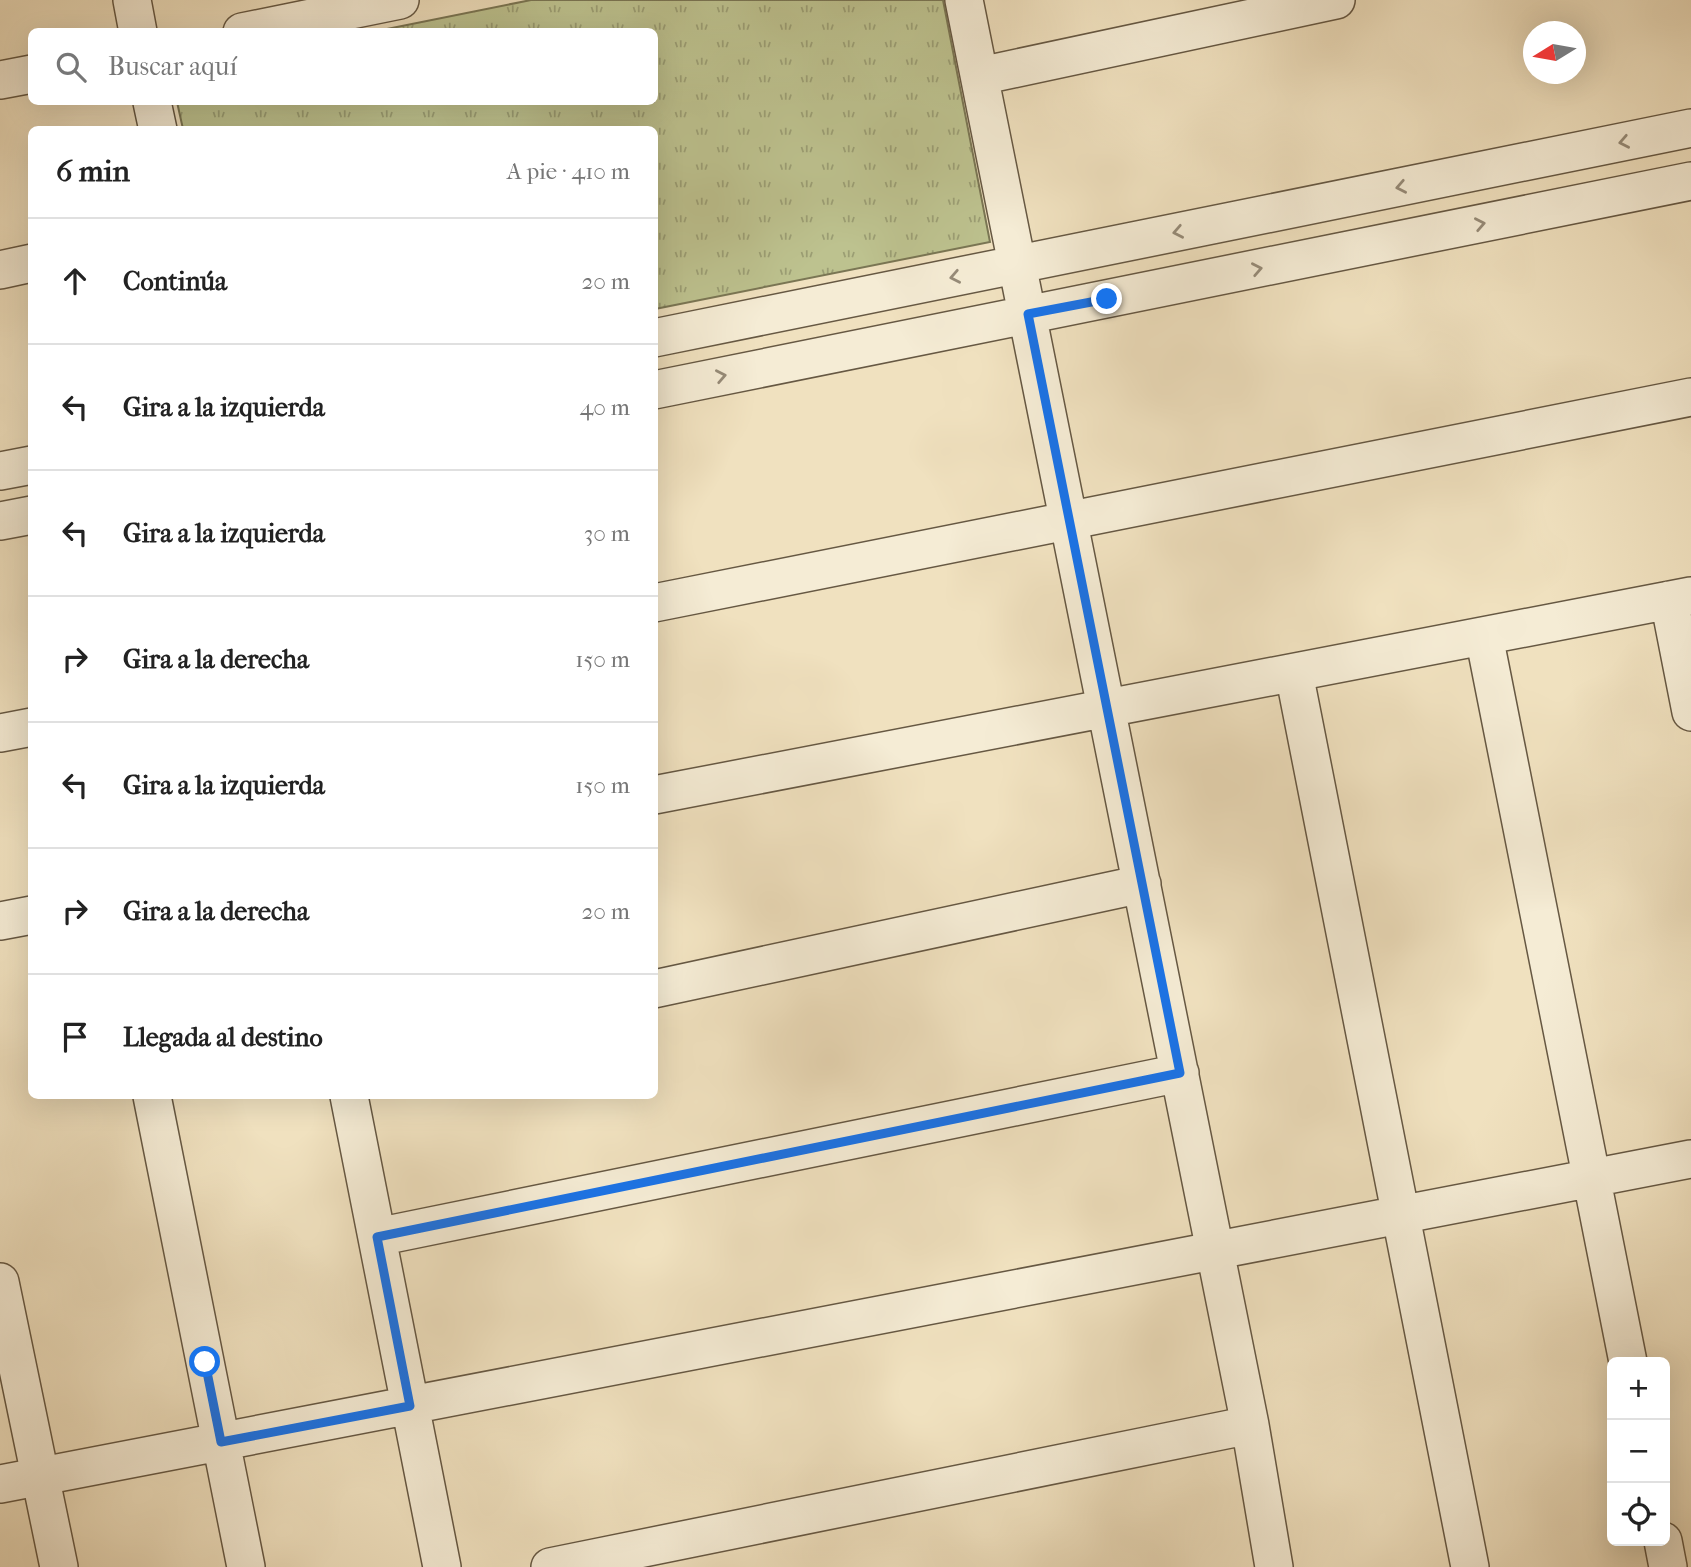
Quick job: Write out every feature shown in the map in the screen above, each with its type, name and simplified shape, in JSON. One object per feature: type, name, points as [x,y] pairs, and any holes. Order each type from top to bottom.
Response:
[{"type":"street","points":[[132,0],[137,28]]},
{"type":"street","points":[[262,28],[400,0]]},
{"type":"street","points":[[964,0],[1216,1251],[1274,1567]]},
{"type":"street","points":[[980,76],[1336,0]]},
{"type":"street","points":[[0,80],[28,75]]},
{"type":"street","points":[[153,105],[157,126]]},
{"type":"street","points":[[658,337],[1691,128]]},
{"type":"street","points":[[658,389],[1691,181]]},
{"type":"street","points":[[0,270],[28,264]]},
{"type":"street","points":[[658,602],[1691,397]]},
{"type":"street","points":[[0,471],[28,466]]},
{"type":"street","points":[[0,521],[28,516]]},
{"type":"street","points":[[658,794],[1680,598],[1691,712]]},
{"type":"street","points":[[1484,636],[1627,1357]]},
{"type":"street","points":[[1294,673],[1470,1567]]},
{"type":"street","points":[[0,733],[28,728]]},
{"type":"street","points":[[658,988],[1142,884]]},
{"type":"street","points":[[0,921],[28,916]]},
{"type":"street","points":[[377,1237],[1180,1073]]},
{"type":"street","points":[[153,1099],[246,1567]]},
{"type":"street","points":[[350,1099],[442,1567]]},
{"type":"street","points":[[0,1484],[1691,1159]]},
{"type":"street","points":[[1,1291],[59,1567]]},
{"type":"street","points":[[550,1567],[1250,1425]]},
{"type":"street","points":[[1664,1546],[1668,1567]]},
{"type":"green space","points":[[531,0],[943,0],[990,242],[658,308],[658,126],[182,126],[178,105],[658,105],[658,28],[392,28]]},
{"type":"route","points":[[205,1362],[221,1442],[410,1406],[377,1237],[1180,1073],[1028,314],[1107,299]]}]
